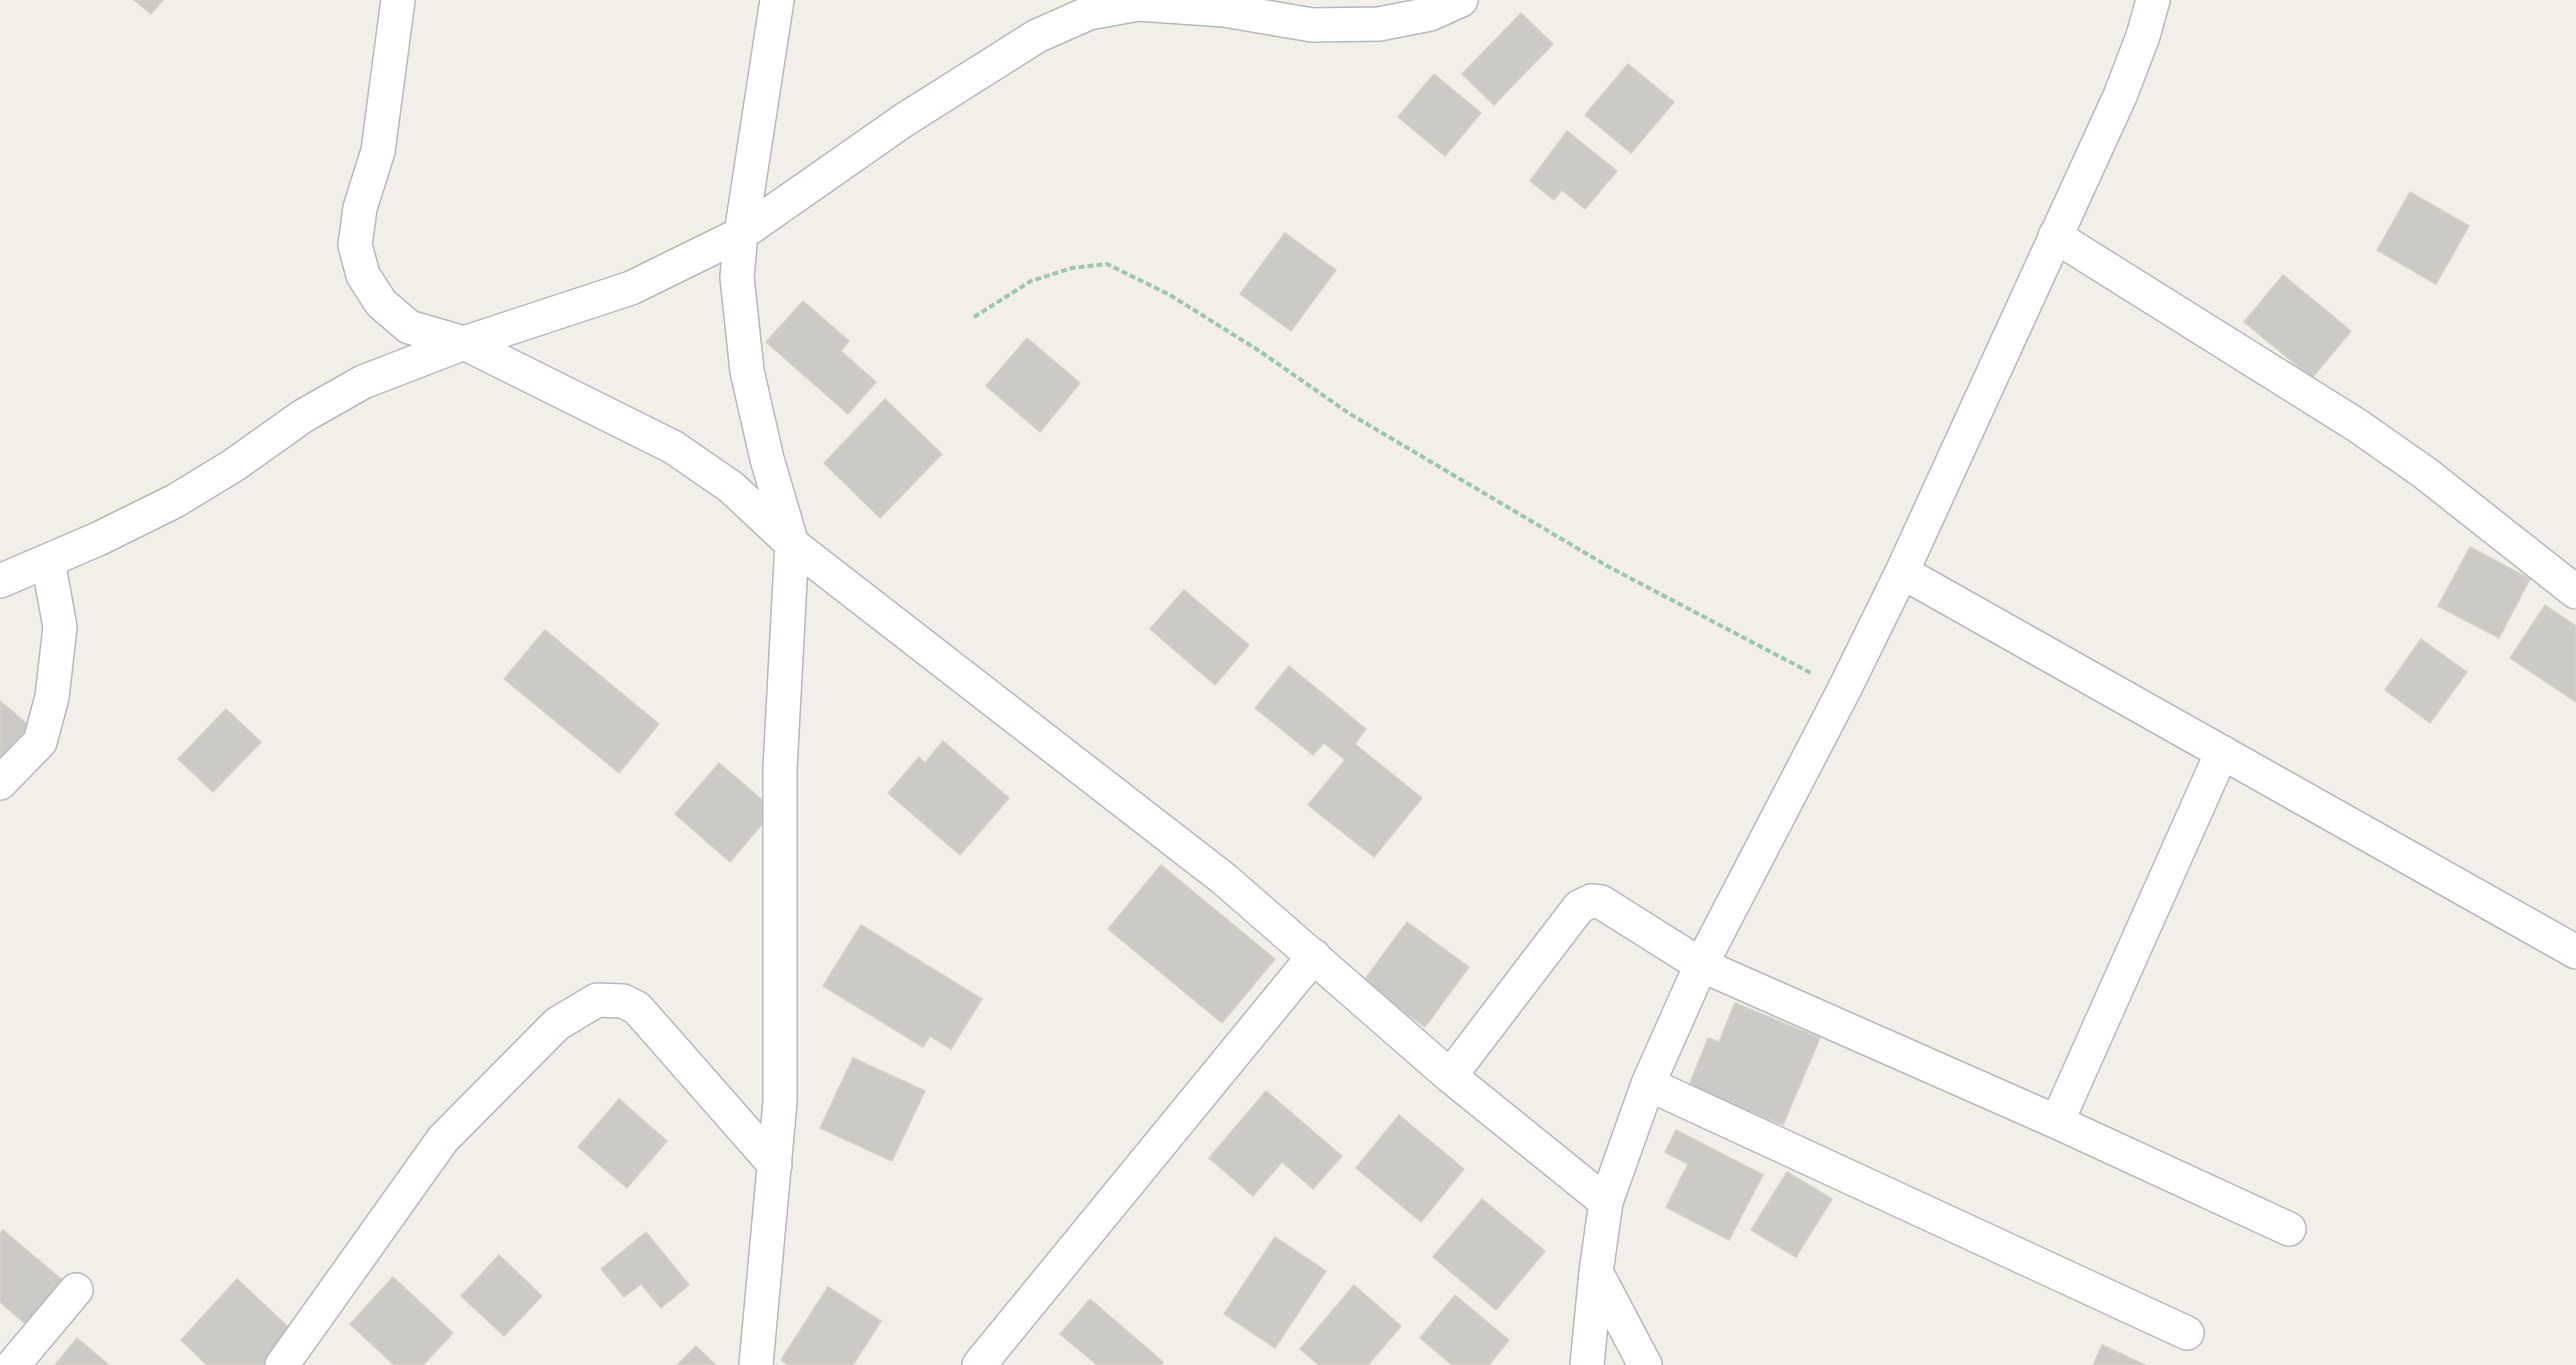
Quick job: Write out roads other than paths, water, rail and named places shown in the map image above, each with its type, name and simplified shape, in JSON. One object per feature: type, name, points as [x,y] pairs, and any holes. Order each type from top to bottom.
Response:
[{"type":"street","points":[[398,0],[378,151],[360,208],[355,245],[363,275],[381,303],[410,327],[464,343],[673,447],[731,487],[792,544],[1224,879],[1450,1076],[1606,1202]]},
{"type":"street","points":[[756,1365],[780,1102],[780,768],[792,544],[767,459],[747,371],[737,277],[741,234],[777,0]]},
{"type":"street","points":[[0,581],[175,501],[234,465],[303,416],[363,381],[464,343],[632,288],[741,234],[914,114],[1037,36],[1089,13],[1138,4],[1224,10],[1312,25],[1379,24],[1430,14],[1461,0]]},
{"type":"street","points":[[1587,1365],[1596,1272],[1606,1202],[1648,1084],[1701,965],[1844,690],[1902,572],[2120,96],[2143,36],[2153,0]]},
{"type":"street","points":[[2055,236],[2358,426],[2425,473],[2576,592]]},
{"type":"street","points":[[0,783],[40,742],[52,697],[60,627],[48,561]]},
{"type":"street","points":[[1902,572],[2576,952]]},
{"type":"street","points":[[2057,1122],[2222,752]]},
{"type":"street","points":[[1450,1076],[1579,907],[1591,901],[1601,902],[1701,965],[2057,1122],[2289,1229]]},
{"type":"street","points":[[979,1365],[1314,956]]},
{"type":"street","points":[[282,1365],[443,1139],[557,1024],[597,1000],[623,1000],[637,1008],[775,1165]]},
{"type":"street","points":[[1648,1084],[2187,1333]]},
{"type":"street","points":[[1596,1272],[1645,1365]]},
{"type":"street","points":[[13,1365],[76,1290]]}]
